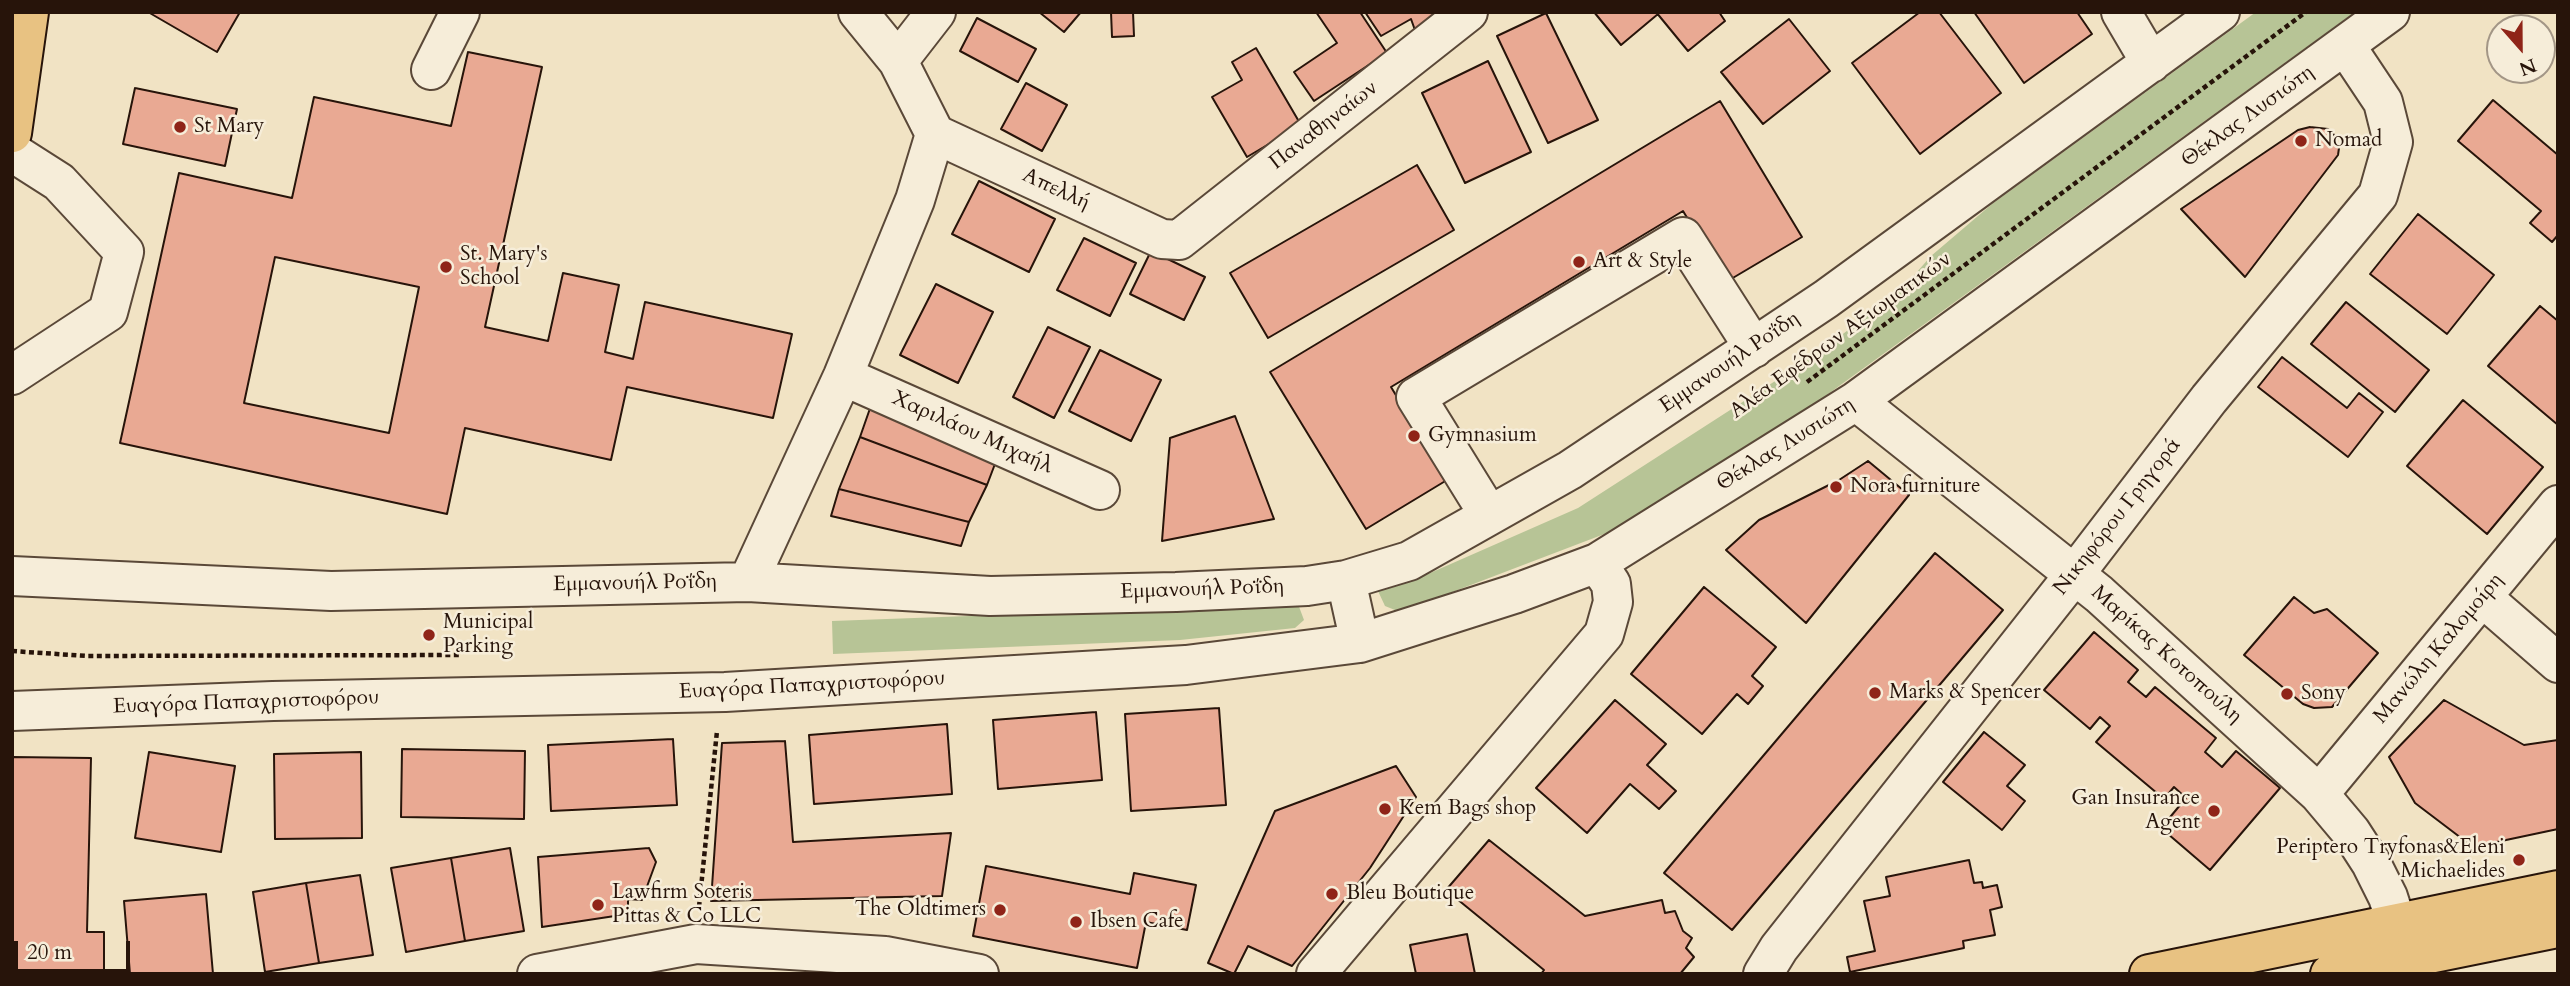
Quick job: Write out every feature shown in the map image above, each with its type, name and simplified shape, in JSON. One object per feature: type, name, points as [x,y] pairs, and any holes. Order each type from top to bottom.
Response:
[{"type":"main road","points":[[12,133],[29,12]]},
{"type":"main road","points":[[2149,974],[2558,890]]},
{"type":"main road","points":[[2330,974],[2558,928]]},
{"type":"street","points":[[431,70],[460,12]]},
{"type":"street","points":[[748,582],[843,376],[915,200],[935,134],[898,61],[858,12]]},
{"type":"street","points":[[898,61],[936,12]]},
{"type":"street","name":"Παναθηναίων","points":[[1179,240],[1468,12]]},
{"type":"street","points":[[2121,12],[2151,63]]},
{"type":"street","name":"Εμμανουήλ Ροΐδη","points":[[12,576],[331,591],[748,582],[990,596],[1176,593],[1307,586],[1346,580],[1409,561],[1570,470],[1826,299],[2220,12]]},
{"type":"street","name":"Θέκλας Λυσιώτη","points":[[1598,563],[1856,401],[2390,12]]},
{"type":"street","name":"Νικηφόρου Γρηγορά","points":[[1763,974],[1788,937],[2074,575],[2208,399],[2378,195],[2393,142],[2383,103],[2345,45]]},
{"type":"street","name":"Απελλή","points":[[935,134],[1162,239],[1179,240]]},
{"type":"street","points":[[12,152],[60,181],[124,252],[108,312],[12,375]]},
{"type":"street","points":[[1489,515],[1416,397],[1683,237],[1754,348]]},
{"type":"street","name":"Χαριλάου Μιχαήλ","points":[[843,376],[1100,490]]},
{"type":"street","name":"Μαρίκας Κοτοπούλη","points":[[1856,401],[2074,575],[2181,667],[2319,794],[2351,832],[2371,863],[2388,897],[2396,922]]},
{"type":"street","name":"Μανώλη Καλομοίρη","points":[[2319,794],[2558,505]]},
{"type":"street","points":[[1316,974],[1604,634],[1613,602],[1611,584],[1598,563]]},
{"type":"street","name":"Ευαγόρα Παπαχριστοφόρου","points":[[12,711],[273,701],[726,692],[1186,665],[1360,643],[1514,594],[1598,563]]},
{"type":"street","points":[[1346,580],[1360,643]]},
{"type":"street","points":[[2482,597],[2558,663]]},
{"type":"street","points":[[537,974],[621,966],[696,944],[885,956],[979,974]]},
{"type":"path","name":"Αλέα Εφέδρων Αξιωματικών","points":[[1800,388],[2306,12]]},
{"type":"path","points":[[12,651],[87,656],[463,655]]},
{"type":"path","points":[[696,944],[714,744],[726,692]]},
{"type":"green space","points":[[2256,12],[2355,12],[1726,468],[1607,533],[1400,612],[1385,606],[1378,591],[1412,581],[1578,508],[1814,356],[1902,289],[1931,256],[1992,204]]},
{"type":"green space","points":[[1298,604],[1304,620],[1295,628],[1180,640],[833,654],[832,621]]},
{"type":"building","points":[[148,12],[240,12],[217,52]]},
{"type":"building","points":[[1039,12],[1081,12],[1064,32]]},
{"type":"building","points":[[1111,12],[1133,12],[1134,36],[1112,37]]},
{"type":"building","points":[[1316,12],[1360,12],[1387,53],[1314,101],[1294,72],[1337,43]]},
{"type":"building","points":[[1365,12],[1440,12],[1416,33],[1411,19],[1381,36]]},
{"type":"building","points":[[1594,12],[1656,12],[1658,14],[1621,45]]},
{"type":"building","points":[[1656,12],[1719,12],[1725,21],[1688,51]]},
{"type":"building","points":[[1920,12],[1939,12],[2001,93],[1920,154],[1852,63]]},
{"type":"building","points":[[1974,12],[2077,12],[2092,34],[2024,83]]},
{"type":"building","points":[[1546,13],[1598,120],[1548,143],[1497,36]]},
{"type":"building","points":[[977,18],[1036,49],[1018,82],[960,51]]},
{"type":"building","points":[[1789,19],[1830,71],[1763,124],[1721,72]]},
{"type":"building","points":[[1256,48],[1301,125],[1247,157],[1212,97],[1242,80],[1232,62]]},
{"type":"building","points":[[468,52],[542,67],[485,327],[548,341],[563,273],[619,285],[605,352],[633,359],[645,302],[792,334],[773,418],[627,387],[611,460],[465,428],[447,514],[120,443],[179,173],[292,198],[314,97],[451,126]],"holes":[[[275,257],[419,287],[389,433],[244,403]]]},
{"type":"building","points":[[1488,61],[1531,152],[1465,183],[1422,93]]},
{"type":"building","points":[[1026,83],[1067,105],[1042,151],[1001,129]]},
{"type":"building","name":"St Mary","points":[[135,88],[237,109],[225,166],[123,144]]},
{"type":"building","points":[[2493,100],[2558,155],[2558,235],[2552,242],[2530,223],[2541,211],[2458,141]]},
{"type":"building","points":[[1720,101],[1802,237],[1726,282],[1683,211],[1391,387],[1447,480],[1366,529],[1270,372]]},
{"type":"building","points":[[2310,127],[2328,129],[2333,133],[2339,148],[2338,155],[2245,277],[2181,209],[2298,130]]},
{"type":"building","points":[[1417,165],[1454,230],[1268,338],[1230,273]]},
{"type":"building","points":[[979,181],[1055,219],[1029,272],[952,234]]},
{"type":"building","points":[[2418,214],[2494,275],[2447,334],[2370,274]]},
{"type":"building","points":[[1084,238],[1136,263],[1110,316],[1057,290]]},
{"type":"building","points":[[1151,251],[1205,277],[1184,320],[1130,294]]},
{"type":"building","points":[[936,284],[993,312],[958,383],[900,355]]},
{"type":"building","points":[[2346,302],[2429,370],[2395,412],[2311,344]]},
{"type":"building","points":[[2540,306],[2558,321],[2558,425],[2488,366]]},
{"type":"building","points":[[1048,327],[1090,347],[1054,418],[1013,397]]},
{"type":"building","points":[[1100,350],[1161,380],[1131,441],[1069,411]]},
{"type":"building","points":[[2282,357],[2347,408],[2359,393],[2383,412],[2348,457],[2258,387]]},
{"type":"building","points":[[874,397],[998,456],[987,485],[860,437]]},
{"type":"building","points":[[2463,400],[2543,467],[2487,534],[2407,466]]},
{"type":"building","points":[[1235,416],[1274,519],[1162,541],[1170,438]]},
{"type":"building","points":[[860,437],[987,485],[969,522],[839,489]]},
{"type":"building","points":[[1868,461],[1909,495],[1806,623],[1726,550],[1759,520],[1839,480]]},
{"type":"building","points":[[839,489],[969,522],[961,546],[831,516]]},
{"type":"building","name":"Marks & Spencer","points":[[1935,553],[2003,610],[1732,930],[1664,873]]},
{"type":"building","points":[[1704,587],[1776,647],[1752,676],[1763,686],[1748,704],[1737,694],[1702,734],[1631,674]]},
{"type":"building","points":[[2294,597],[2314,613],[2327,609],[2378,653],[2332,707],[2314,708],[2303,704],[2244,655]]},
{"type":"building","points":[[2094,632],[2138,670],[2128,682],[2146,697],[2155,687],[2216,738],[2205,752],[2222,767],[2236,751],[2280,788],[2210,870],[2161,828],[2186,798],[2174,787],[2164,799],[2096,742],[2110,726],[2100,717],[2090,729],[2044,690]]},
{"type":"building","points":[[1615,700],[1666,744],[1647,765],[1676,791],[1659,809],[1630,784],[1587,833],[1536,788]]},
{"type":"building","points":[[2444,700],[2524,745],[2558,740],[2558,829],[2473,847],[2415,803],[2389,757]]},
{"type":"building","points":[[1219,708],[1226,805],[1131,811],[1125,714]]},
{"type":"building","points":[[1096,712],[1102,780],[998,789],[993,720]]},
{"type":"building","points":[[947,724],[952,794],[814,804],[809,735]]},
{"type":"building","points":[[1984,732],[2025,765],[2007,786],[2025,801],[2002,830],[1943,782]]},
{"type":"building","points":[[673,739],[677,805],[551,811],[548,745]]},
{"type":"building","points":[[785,741],[793,842],[951,833],[942,896],[711,901],[722,743]]},
{"type":"building","points":[[402,749],[525,751],[524,819],[401,817]]},
{"type":"building","points":[[149,752],[235,766],[221,852],[135,838]]},
{"type":"building","points":[[361,752],[362,838],[275,839],[274,754]]},
{"type":"building","points":[[12,757],[91,758],[87,932],[104,932],[104,972],[12,974]]},
{"type":"building","points":[[1396,766],[1416,797],[1370,868],[1292,966],[1248,946],[1234,974],[1208,963],[1275,811]]},
{"type":"building","points":[[1489,840],[1585,916],[1662,900],[1665,913],[1675,911],[1683,931],[1692,938],[1686,948],[1694,957],[1680,974],[1541,974],[1544,970],[1446,890]]},
{"type":"building","points":[[510,848],[524,931],[465,941],[451,858]]},
{"type":"building","points":[[649,848],[656,862],[642,900],[628,899],[628,914],[542,927],[538,857]]},
{"type":"building","points":[[451,858],[465,941],[406,952],[391,868]]},
{"type":"building","points":[[1969,860],[1974,883],[1982,882],[1983,888],[1997,885],[2002,907],[1990,910],[1995,935],[1963,941],[1964,948],[1850,972],[1847,957],[1875,951],[1864,901],[1890,896],[1886,877]]},
{"type":"building","points":[[986,866],[1130,894],[1134,873],[1196,885],[1187,930],[1146,922],[1137,968],[973,936]]},
{"type":"building","points":[[360,875],[373,955],[319,963],[306,883]]},
{"type":"building","points":[[306,883],[319,963],[265,972],[253,892]]},
{"type":"building","points":[[206,894],[213,974],[130,974],[124,901]]},
{"type":"building","points":[[1467,934],[1475,974],[1416,974],[1410,945]]},
{"type":"place","name":"St Mary","points":[[180,127]]},
{"type":"place","name":"Nomad","points":[[2301,141]]},
{"type":"place","name":"Art & Style","points":[[1579,262]]},
{"type":"place","name":"St. Mary's School","points":[[446,267]]},
{"type":"place","name":"Gymnasium","points":[[1414,436]]},
{"type":"place","name":"Nora furniture","points":[[1836,487]]},
{"type":"place","name":"Municipal Parking","points":[[429,635]]},
{"type":"place","name":"Marks & Spencer","points":[[1875,693]]},
{"type":"place","name":"Sony","points":[[2287,694]]},
{"type":"place","name":"Kem Bags shop","points":[[1385,809]]},
{"type":"place","name":"Gan Insurance Agent","points":[[2214,811]]},
{"type":"place","name":"Periptero Tryfonas&Eleni Michaelides","points":[[2519,860]]},
{"type":"place","name":"Bleu Boutique","points":[[1332,894]]},
{"type":"place","name":"Lawfirm Soteris Pittas & Co LLC","points":[[598,905]]},
{"type":"place","name":"The Oldtimers","points":[[1000,910]]},
{"type":"place","name":"Ibsen Cafe","points":[[1076,922]]}]
